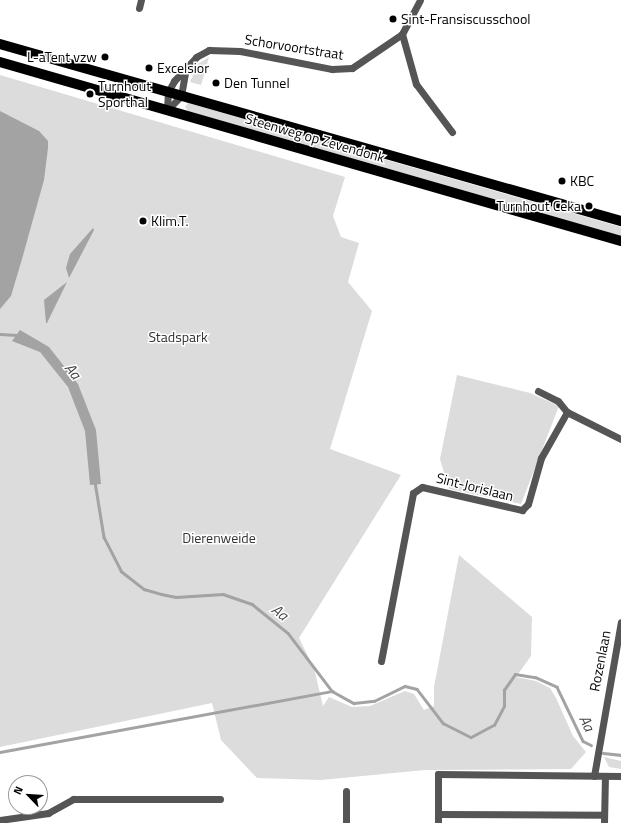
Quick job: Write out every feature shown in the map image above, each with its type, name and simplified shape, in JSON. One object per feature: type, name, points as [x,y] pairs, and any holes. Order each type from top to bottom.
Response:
[{"type":"main road","name":"Steenweg op Zevendonk","points":[[0,44],[621,221]]},
{"type":"main road","name":"Steenweg op Zevendonk","points":[[0,62],[621,241]]},
{"type":"street","points":[[139,8],[140,0]]},
{"type":"street","name":"Schorvoortstraat","points":[[168,92],[186,67],[209,50],[229,49],[342,70],[361,63],[402,34],[420,0]]},
{"type":"street","points":[[402,34],[416,84],[452,132]]},
{"type":"street","points":[[167,110],[181,96],[186,67]]},
{"type":"street","points":[[167,110],[168,92]]},
{"type":"street","points":[[538,391],[558,401],[567,412],[621,439]]},
{"type":"street","name":"Sint-Jorislaan","points":[[381,661],[411,496],[422,487],[522,510],[528,504],[541,458],[567,412]]},
{"type":"street","name":"Rozenlaan","points":[[594,776],[621,622]]},
{"type":"street","points":[[438,823],[438,774],[621,776]]},
{"type":"street","points":[[604,823],[605,776]]},
{"type":"street","points":[[346,790],[346,823]]},
{"type":"street","points":[[0,820],[48,813],[73,799],[220,799]]},
{"type":"street","points":[[438,814],[604,815]]},
{"type":"green space","points":[[209,57],[201,85],[190,82],[198,64]]},
{"type":"green space","name":"Stadspark","points":[[0,75],[345,177],[333,216],[341,237],[359,243],[348,282],[372,311],[330,449],[401,475],[299,638],[314,668],[323,706],[329,697],[352,707],[370,706],[405,691],[414,694],[424,710],[434,706],[434,687],[459,555],[532,617],[531,656],[516,677],[536,681],[550,688],[556,698],[573,736],[586,752],[571,769],[425,770],[321,780],[257,778],[221,740],[212,703],[0,747]]},
{"type":"green space","points":[[188,103],[621,227],[621,236],[188,111],[185,107]]},
{"type":"green space","points":[[457,375],[530,393],[559,406],[521,504],[449,489],[440,459]]},
{"type":"green space","points":[[604,757],[621,761],[621,769],[609,767]]},
{"type":"shaded area","points":[[0,111],[39,131],[48,141],[48,148],[44,180],[11,296],[0,309]]},
{"type":"shaded area","points":[[93,228],[94,230],[69,278],[66,268],[70,254]]},
{"type":"shaded area","points":[[67,282],[47,323],[46,323],[44,300]]},
{"type":"shaded area","points":[[20,330],[49,347],[78,384],[96,430],[101,484],[90,485],[85,431],[68,387],[40,352],[12,341]]},
{"type":"waterway","name":"Aa","points":[[0,334],[17,335]]},
{"type":"waterway","name":"Aa","points":[[95,482],[104,537],[121,571],[144,589],[161,594],[176,597],[223,594],[252,604],[288,633],[332,691],[354,703],[374,701],[405,686],[417,689],[443,723],[471,737],[494,725],[504,706],[504,690],[515,674],[535,677],[557,687],[583,741],[591,745]]},
{"type":"waterway","points":[[0,752],[332,691]]},
{"type":"waterway","points":[[603,753],[621,755]]},
{"type":"place","name":"Sint-Fransiscusschool","points":[[393,19]]},
{"type":"place","name":"L-aTent vzw","points":[[105,57]]},
{"type":"place","name":"Excelsior","points":[[149,68]]},
{"type":"place","name":"Den Tunnel","points":[[216,83]]},
{"type":"place","name":"Turnhout Sporthal","points":[[90,94]]},
{"type":"place","name":"KBC","points":[[562,181]]},
{"type":"place","name":"Turnhout Ceka","points":[[589,206]]},
{"type":"place","name":"Klim.T.","points":[[143,221]]},
{"type":"park label","name":"Dierenweide","points":[[219,538]]}]
